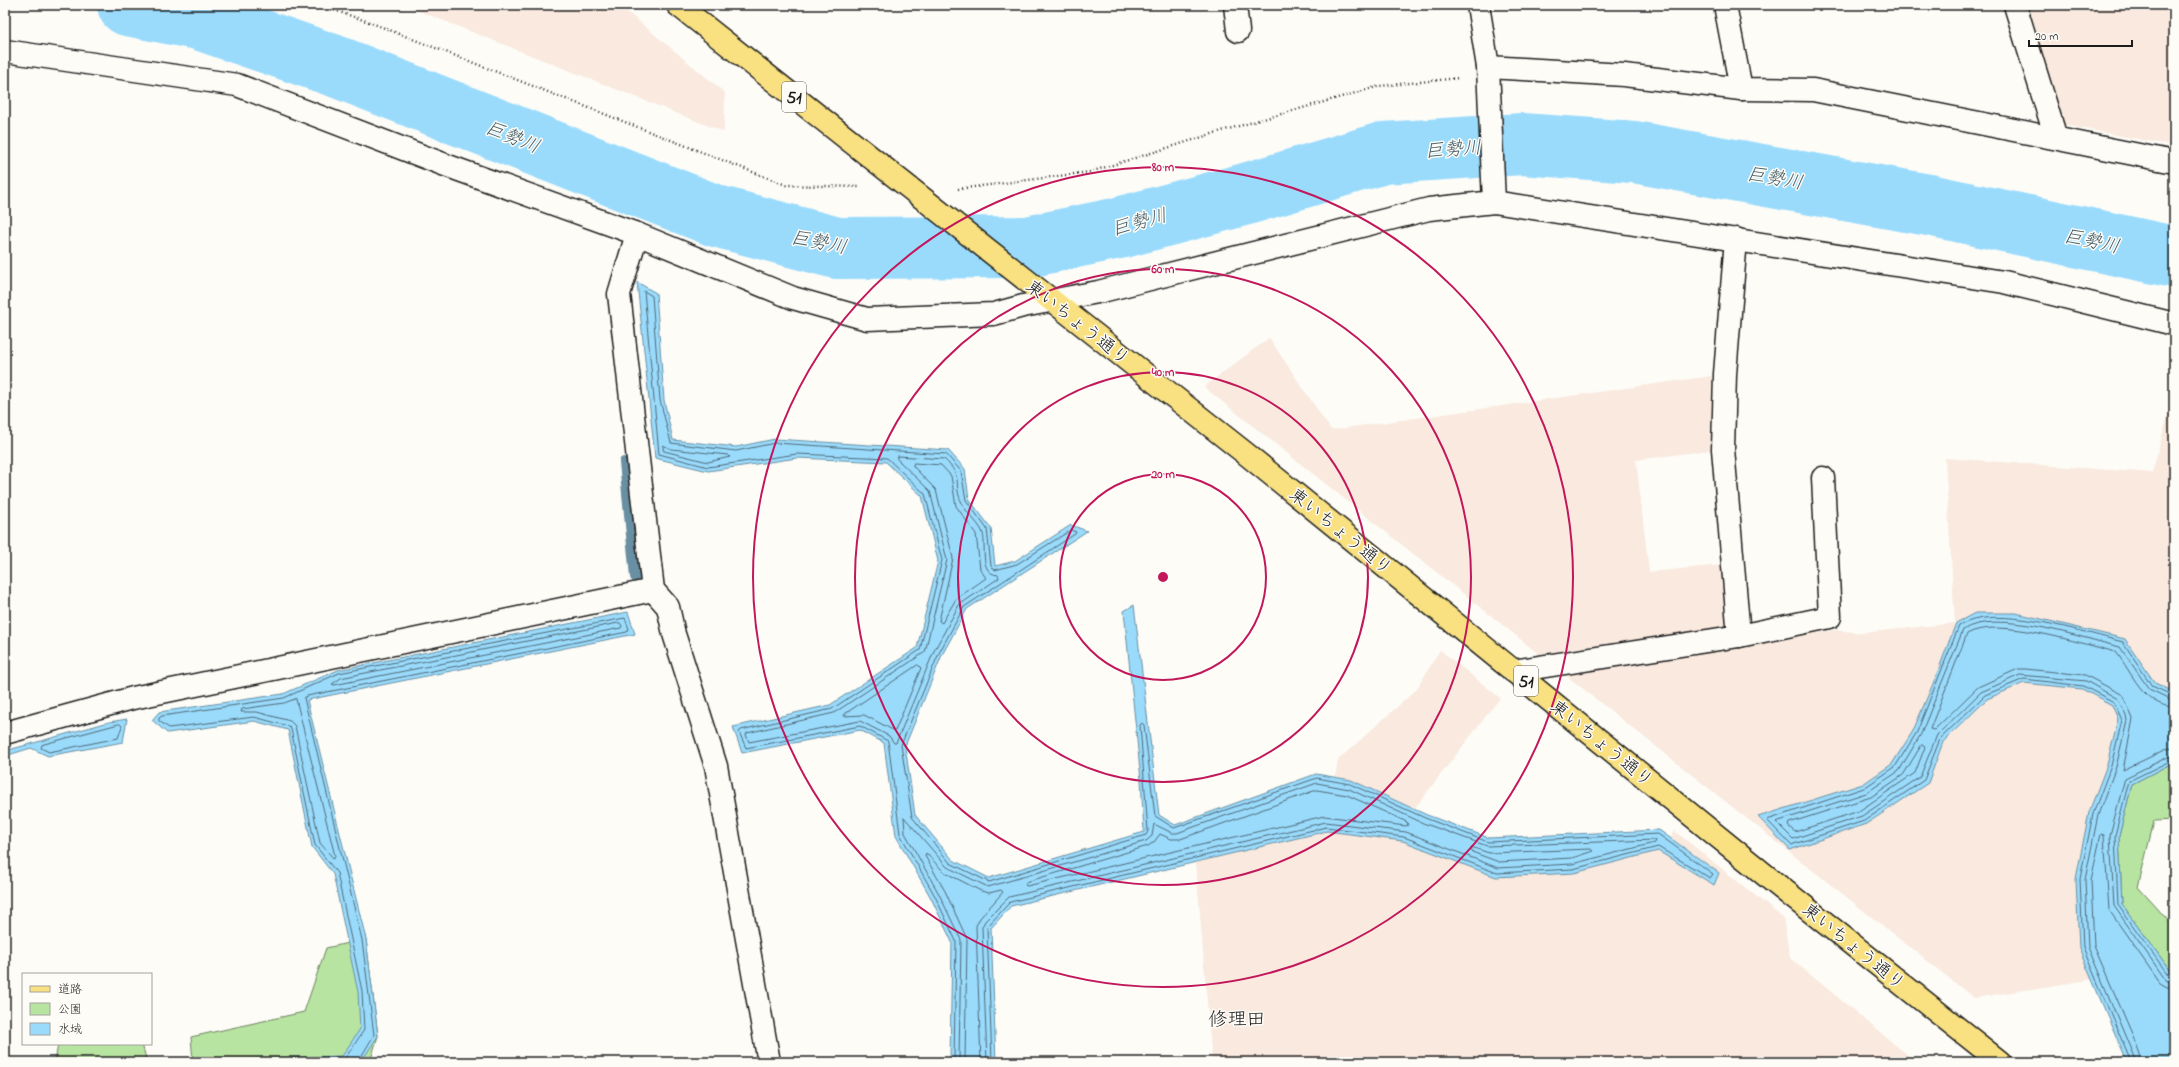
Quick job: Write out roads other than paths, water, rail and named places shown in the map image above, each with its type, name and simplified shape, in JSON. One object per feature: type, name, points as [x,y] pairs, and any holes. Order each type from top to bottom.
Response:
[{"type":"main road","name":"東いちょう通り","points":[[678,5],[1245,453],[1513,671],[2000,1062]]},
{"type":"street","points":[[1235,5],[1238,31]]},
{"type":"street","points":[[1478,5],[1488,67],[1494,202]]},
{"type":"street","points":[[1725,5],[1742,89]]},
{"type":"street","points":[[2015,5],[2056,138]]},
{"type":"street","points":[[5,51],[237,85],[440,163],[637,234],[793,298],[867,319],[994,314],[1098,292],[1429,208],[1494,202],[2004,282],[2174,324]]},
{"type":"street","points":[[1488,67],[1624,75],[1742,89],[1813,90],[2174,162]]},
{"type":"street","points":[[637,234],[619,294],[653,590],[668,607],[674,634],[716,766],[769,1062]]},
{"type":"street","points":[[1736,239],[1725,374],[1723,449],[1739,636]]},
{"type":"street","points":[[1513,671],[1739,636],[1830,617],[1823,478]]},
{"type":"street","points":[[5,733],[133,698],[653,590]]},
{"type":"water","points":[[637,282],[656,293],[664,400],[673,440],[736,447],[775,439],[948,450],[965,469],[969,499],[991,528],[995,566],[1015,561],[1071,525],[1087,531],[967,609],[942,655],[905,746],[915,815],[953,860],[989,878],[1144,832],[1141,780],[1124,611],[1134,605],[1159,815],[1175,825],[1316,774],[1351,780],[1427,815],[1489,838],[1659,830],[1719,873],[1714,885],[1658,851],[1574,873],[1496,877],[1403,841],[1327,831],[1011,906],[991,928],[996,1062],[950,1062],[952,942],[931,898],[896,836],[884,743],[860,730],[742,753],[733,727],[830,705],[917,648],[938,561],[922,496],[886,462],[797,458],[708,471],[655,458]]},
{"type":"water","points":[[628,612],[635,634],[307,700],[366,939],[378,1036],[361,1062],[243,1062],[256,1059],[342,1056],[360,1029],[358,992],[333,874],[312,847],[288,730],[254,721],[167,733],[152,720],[159,712],[283,694],[338,670]]},
{"type":"water","points":[[1975,613],[2016,613],[2125,639],[2155,683],[2174,692],[2174,762],[2132,784],[2119,836],[2122,904],[2174,976],[2174,1062],[2127,1062],[2079,949],[2076,879],[2089,812],[2107,765],[2118,719],[2112,705],[2082,689],[2024,683],[1987,699],[1943,742],[1928,783],[1866,824],[1790,850],[1758,817],[1863,784],[1892,764],[1913,731],[1935,679],[1956,623]]},
{"type":"water","points":[[127,719],[123,742],[48,756],[31,748],[5,756],[5,751],[109,722]]},
{"type":"waterway","name":"巨勢川","points":[[128,5],[199,19],[338,67],[716,216],[837,248],[1027,247],[1119,228],[1246,194],[1383,153],[1522,144],[1634,152],[1929,205],[2174,257]]},
{"type":"waterway","points":[[624,462],[635,577]]},
{"type":"district","name":"修理田","points":[[1237,1018]]}]
